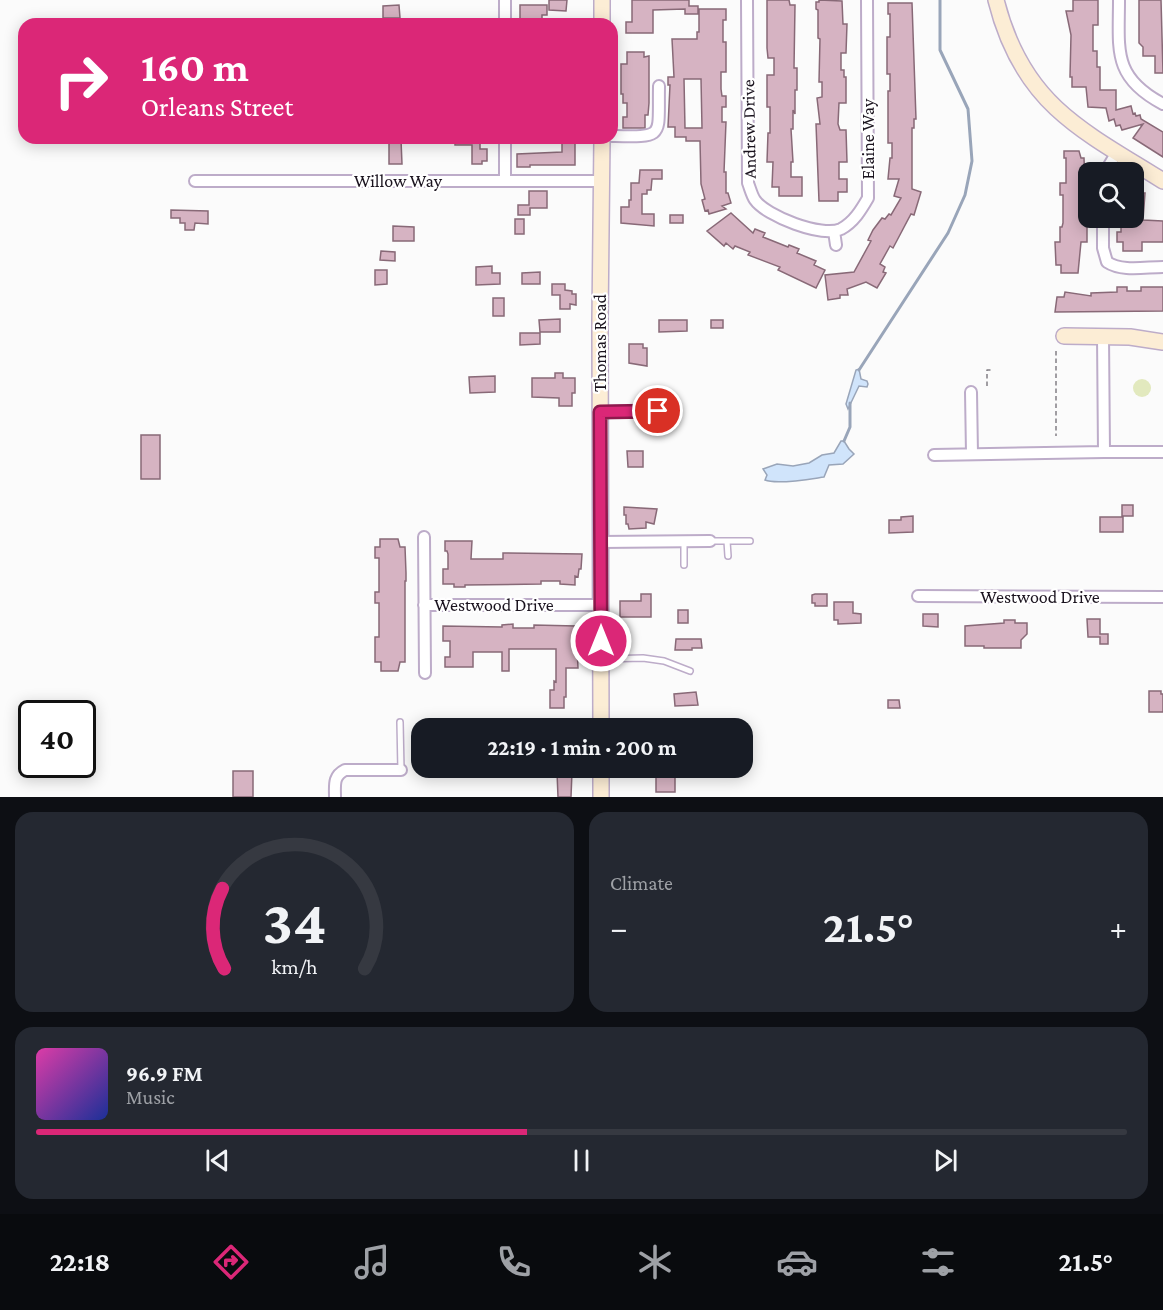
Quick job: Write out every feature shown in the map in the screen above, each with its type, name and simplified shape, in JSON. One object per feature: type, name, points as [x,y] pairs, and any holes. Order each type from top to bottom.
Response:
[{"type":"street","points":[[505,0],[505,18]]},
{"type":"street","points":[[602,0],[602,18]]},
{"type":"street","name":"Andrew Drive","points":[[747,0],[748,183],[754,200],[765,209],[803,227],[825,232],[834,231]]},
{"type":"street","name":"Elaine Way","points":[[834,231],[849,224],[868,198],[867,0]]},
{"type":"street","points":[[996,0],[1008,40],[1025,71],[1055,107],[1089,134],[1163,181]]},
{"type":"street","points":[[1119,0],[1120,60],[1126,73],[1136,84],[1163,104]]},
{"type":"street","points":[[618,136],[648,137],[658,129],[659,86]]},
{"type":"street","points":[[505,144],[505,180]]},
{"type":"street","name":"Thomas Road","points":[[601,718],[602,144]]},
{"type":"street","points":[[1112,162],[1118,152]]},
{"type":"street","name":"Willow Way","points":[[195,181],[602,181]]},
{"type":"street","points":[[1103,228],[1103,248],[1107,261],[1114,266],[1163,267]]},
{"type":"street","points":[[834,231],[836,245]]},
{"type":"street","points":[[1064,336],[1103,336],[1163,342]]},
{"type":"street","points":[[1103,336],[1104,452]]},
{"type":"street","points":[[971,392],[972,454]]},
{"type":"street","points":[[600,412],[658,411]]},
{"type":"street","points":[[934,455],[1163,452]]},
{"type":"street","points":[[424,537],[425,673]]},
{"type":"street","points":[[601,542],[710,541]]},
{"type":"street","name":"Westwood Drive","points":[[918,596],[1163,597]]},
{"type":"street","name":"Westwood Drive","points":[[424,605],[600,605]]},
{"type":"street","points":[[335,797],[335,781],[338,774],[345,770],[400,770]]},
{"type":"street","points":[[601,778],[601,797]]},
{"type":"lane","points":[[710,541],[750,541]]},
{"type":"lane","points":[[728,541],[728,556]]},
{"type":"lane","points":[[684,542],[684,565]]},
{"type":"lane","points":[[601,659],[644,658],[664,661],[690,671]]},
{"type":"lane","points":[[400,722],[400,770]]},
{"type":"path","points":[[1056,351],[1056,436]]},
{"type":"path","points":[[987,386],[987,370],[992,370]]},
{"type":"green space","points":[[1142,379],[1148,382],[1151,388],[1148,394],[1142,397],[1136,394],[1133,388],[1136,382]]},
{"type":"water","points":[[859,369],[861,379],[867,381],[868,384],[867,387],[859,386],[848,409],[846,404],[856,370]]},
{"type":"water","points":[[841,441],[844,441],[854,454],[843,464],[829,465],[824,477],[785,482],[765,480],[767,475],[763,469],[777,464],[793,466],[809,463],[822,455],[834,453]]},
{"type":"building","points":[[549,0],[567,0],[566,11],[549,10]]},
{"type":"building","points":[[632,0],[689,0],[689,6],[698,6],[698,14],[685,14],[685,9],[653,10],[653,33],[626,33],[626,22],[632,22]]},
{"type":"building","points":[[767,0],[789,0],[790,5],[795,5],[794,68],[797,68],[797,90],[795,90],[793,129],[791,129],[793,162],[791,162],[791,177],[802,177],[802,196],[779,196],[779,187],[772,187],[773,162],[767,162],[770,107],[767,107],[767,75],[774,75],[774,58],[768,58]]},
{"type":"building","points":[[819,0],[842,1],[843,24],[847,24],[846,53],[841,53],[841,70],[844,70],[844,77],[846,77],[846,103],[839,103],[838,124],[840,130],[846,130],[847,162],[839,162],[839,179],[847,179],[847,192],[838,192],[838,201],[819,201],[816,124],[820,124],[817,98],[822,97],[822,82],[819,82],[820,39],[818,38],[816,2]]},
{"type":"building","points":[[1073,0],[1098,0],[1098,25],[1093,25],[1093,51],[1097,51],[1097,67],[1100,67],[1100,90],[1116,90],[1116,110],[1131,106],[1133,114],[1140,115],[1141,119],[1163,132],[1163,157],[1133,138],[1143,124],[1122,130],[1120,125],[1116,126],[1114,119],[1109,121],[1106,108],[1088,107],[1086,87],[1072,87],[1072,77],[1070,77],[1071,35],[1066,11],[1073,11]]},
{"type":"building","points":[[1139,0],[1161,0],[1163,73],[1155,73],[1155,56],[1143,56],[1143,47],[1139,43]]},
{"type":"building","points":[[888,3],[912,3],[916,119],[914,119],[914,128],[912,128],[912,189],[921,192],[914,215],[911,214],[893,248],[890,246],[880,264],[885,267],[883,272],[886,273],[877,288],[866,282],[847,289],[848,295],[840,295],[840,298],[828,300],[825,275],[854,272],[871,241],[868,240],[873,230],[882,218],[885,219],[889,214],[891,215],[901,198],[894,196],[899,179],[888,179],[892,143],[888,143],[890,74],[887,74],[887,37],[890,37],[890,14],[888,14]]},
{"type":"building","points":[[399,5],[400,18],[383,18],[383,6]]},
{"type":"building","points":[[520,5],[547,5],[547,15],[542,15],[542,18],[520,18]]},
{"type":"building","points":[[699,9],[726,9],[726,20],[723,20],[723,42],[726,42],[726,72],[721,72],[721,89],[722,96],[726,96],[726,107],[722,107],[722,122],[726,122],[724,172],[726,172],[726,193],[731,203],[722,206],[726,209],[709,214],[708,210],[705,211],[702,200],[705,199],[701,184],[700,141],[686,141],[686,137],[675,137],[675,127],[668,127],[670,85],[668,85],[668,77],[674,77],[672,39],[697,39],[697,32],[699,32]],"holes":[[[684,79],[701,79],[702,128],[685,128]]]},
{"type":"building","points":[[627,52],[644,52],[644,57],[649,56],[649,103],[648,115],[645,115],[645,128],[623,128],[623,117],[627,117],[627,103],[623,103],[623,94],[621,94],[621,64],[627,64]]},
{"type":"building","points":[[389,144],[401,144],[402,164],[389,164]]},
{"type":"building","points":[[480,144],[480,149],[487,149],[487,161],[482,161],[482,164],[472,164],[472,145],[455,145]]},
{"type":"building","points":[[562,144],[575,144],[575,165],[517,167],[517,154],[562,152]]},
{"type":"building","points":[[1064,151],[1079,151],[1081,158],[1084,158],[1084,162],[1078,162],[1078,228],[1087,228],[1087,242],[1081,242],[1078,273],[1061,273],[1061,265],[1056,265],[1055,242],[1060,242],[1060,227],[1063,223],[1063,195],[1060,195],[1060,183],[1066,183],[1066,158],[1064,158]]},
{"type":"building","points":[[640,170],[662,170],[662,179],[652,179],[651,190],[647,190],[647,194],[642,194],[642,214],[654,214],[654,226],[621,223],[621,207],[629,207],[631,183],[639,183]]},
{"type":"building","points":[[529,191],[547,191],[547,208],[530,208],[530,215],[518,215],[518,205],[529,205]]},
{"type":"building","points":[[171,210],[208,211],[208,224],[195,223],[194,230],[185,230],[185,223],[180,223],[180,218],[171,218]]},
{"type":"building","points":[[731,213],[753,233],[755,229],[765,233],[763,237],[799,249],[797,253],[816,261],[814,265],[825,270],[816,288],[778,270],[780,267],[748,255],[750,252],[735,246],[733,249],[726,243],[724,246],[707,231]]},
{"type":"building","points":[[670,215],[683,215],[683,223],[670,223]]},
{"type":"building","points":[[515,219],[524,219],[524,234],[515,234]]},
{"type":"building","points":[[1144,220],[1163,221],[1163,242],[1142,242],[1142,251],[1123,251],[1123,242],[1117,242],[1117,232],[1121,232],[1121,228],[1144,228]]},
{"type":"building","points":[[393,226],[414,227],[414,241],[393,241]]},
{"type":"building","points":[[381,251],[395,252],[395,261],[380,260]]},
{"type":"building","points":[[492,266],[492,273],[500,273],[500,284],[476,285],[476,267]]},
{"type":"building","points":[[375,270],[387,270],[387,284],[375,285]]},
{"type":"building","points":[[540,272],[540,284],[522,284],[522,273]]},
{"type":"building","points":[[552,284],[565,284],[565,290],[576,294],[576,305],[570,304],[570,309],[560,309],[560,295],[552,295]]},
{"type":"building","points":[[1117,287],[1127,287],[1127,291],[1141,291],[1141,287],[1163,287],[1163,311],[1055,312],[1057,297],[1064,297],[1065,292],[1091,296],[1091,293],[1117,292]]},
{"type":"building","points":[[493,298],[504,298],[504,316],[493,316]]},
{"type":"building","points":[[560,319],[560,332],[540,332],[539,320]]},
{"type":"building","points":[[659,320],[687,320],[687,331],[659,332]]},
{"type":"building","points":[[711,320],[723,320],[723,328],[711,328]]},
{"type":"building","points":[[520,333],[540,333],[540,344],[520,345]]},
{"type":"building","points":[[629,344],[643,344],[643,348],[647,348],[647,366],[629,363]]},
{"type":"building","points":[[555,373],[563,373],[563,378],[575,378],[572,406],[559,406],[559,398],[532,397],[532,378],[555,378]]},
{"type":"building","points":[[495,376],[495,392],[470,393],[469,377]]},
{"type":"building","points":[[141,435],[160,435],[160,479],[141,479]]},
{"type":"building","points":[[627,451],[643,451],[643,467],[628,467]]},
{"type":"building","points":[[1122,505],[1133,505],[1133,516],[1122,516]]},
{"type":"building","points":[[624,507],[657,509],[654,524],[646,522],[646,528],[629,529],[626,524]]},
{"type":"building","points":[[913,516],[913,532],[889,533],[889,520],[901,520],[901,517]]},
{"type":"building","points":[[1100,517],[1123,517],[1123,532],[1100,532]]},
{"type":"building","points":[[380,539],[398,539],[400,547],[405,547],[405,662],[400,662],[398,671],[381,671],[381,662],[375,662],[375,637],[379,637],[379,603],[375,603],[375,592],[379,592],[379,558],[375,558],[375,547],[380,547]]},
{"type":"building","points":[[445,541],[472,541],[471,559],[503,559],[503,553],[582,554],[581,569],[579,569],[578,577],[575,576],[575,585],[560,584],[560,581],[541,581],[541,584],[454,587],[454,584],[443,584],[443,569],[448,569]]},
{"type":"building","points":[[641,594],[651,594],[651,617],[620,617],[620,601],[641,601]]},
{"type":"building","points":[[827,594],[827,606],[815,606],[815,603],[812,603],[812,595]]},
{"type":"building","points":[[834,602],[853,602],[853,613],[861,614],[861,623],[838,624],[838,620],[834,620]]},
{"type":"building","points":[[678,610],[688,610],[688,623],[678,623]]},
{"type":"building","points":[[923,614],[938,614],[938,627],[923,626]]},
{"type":"building","points":[[1087,619],[1100,619],[1100,634],[1108,634],[1108,644],[1100,644],[1100,637],[1088,637]]},
{"type":"building","points":[[1004,620],[1027,623],[1027,634],[1021,640],[1021,648],[965,646],[965,626],[1004,623]]},
{"type":"building","points":[[513,624],[513,628],[534,628],[534,625],[576,626],[578,668],[566,668],[564,708],[550,708],[550,690],[554,690],[554,681],[556,682],[556,649],[509,649],[509,671],[502,671],[502,652],[473,652],[473,667],[445,667],[445,657],[450,657],[450,641],[443,641],[443,626],[502,627],[502,625]]},
{"type":"building","points":[[676,639],[701,639],[702,648],[675,650]]},
{"type":"building","points":[[1149,691],[1161,691],[1163,694],[1163,712],[1149,712]]},
{"type":"building","points":[[696,692],[698,705],[675,706],[674,694]]},
{"type":"building","points":[[888,700],[899,700],[900,708],[888,708]]},
{"type":"building","points":[[233,771],[253,771],[253,797],[233,797]]},
{"type":"building","points":[[557,778],[572,778],[571,797],[558,797]]},
{"type":"building","points":[[656,778],[675,778],[675,792],[656,792]]},
{"type":"waterway","points":[[859,370],[948,233],[965,195],[972,161],[968,109],[940,50],[940,0]]},
{"type":"waterway","points":[[844,441],[850,427],[850,403]]},
{"type":"route","points":[[601,641],[600,412],[658,411]]}]
